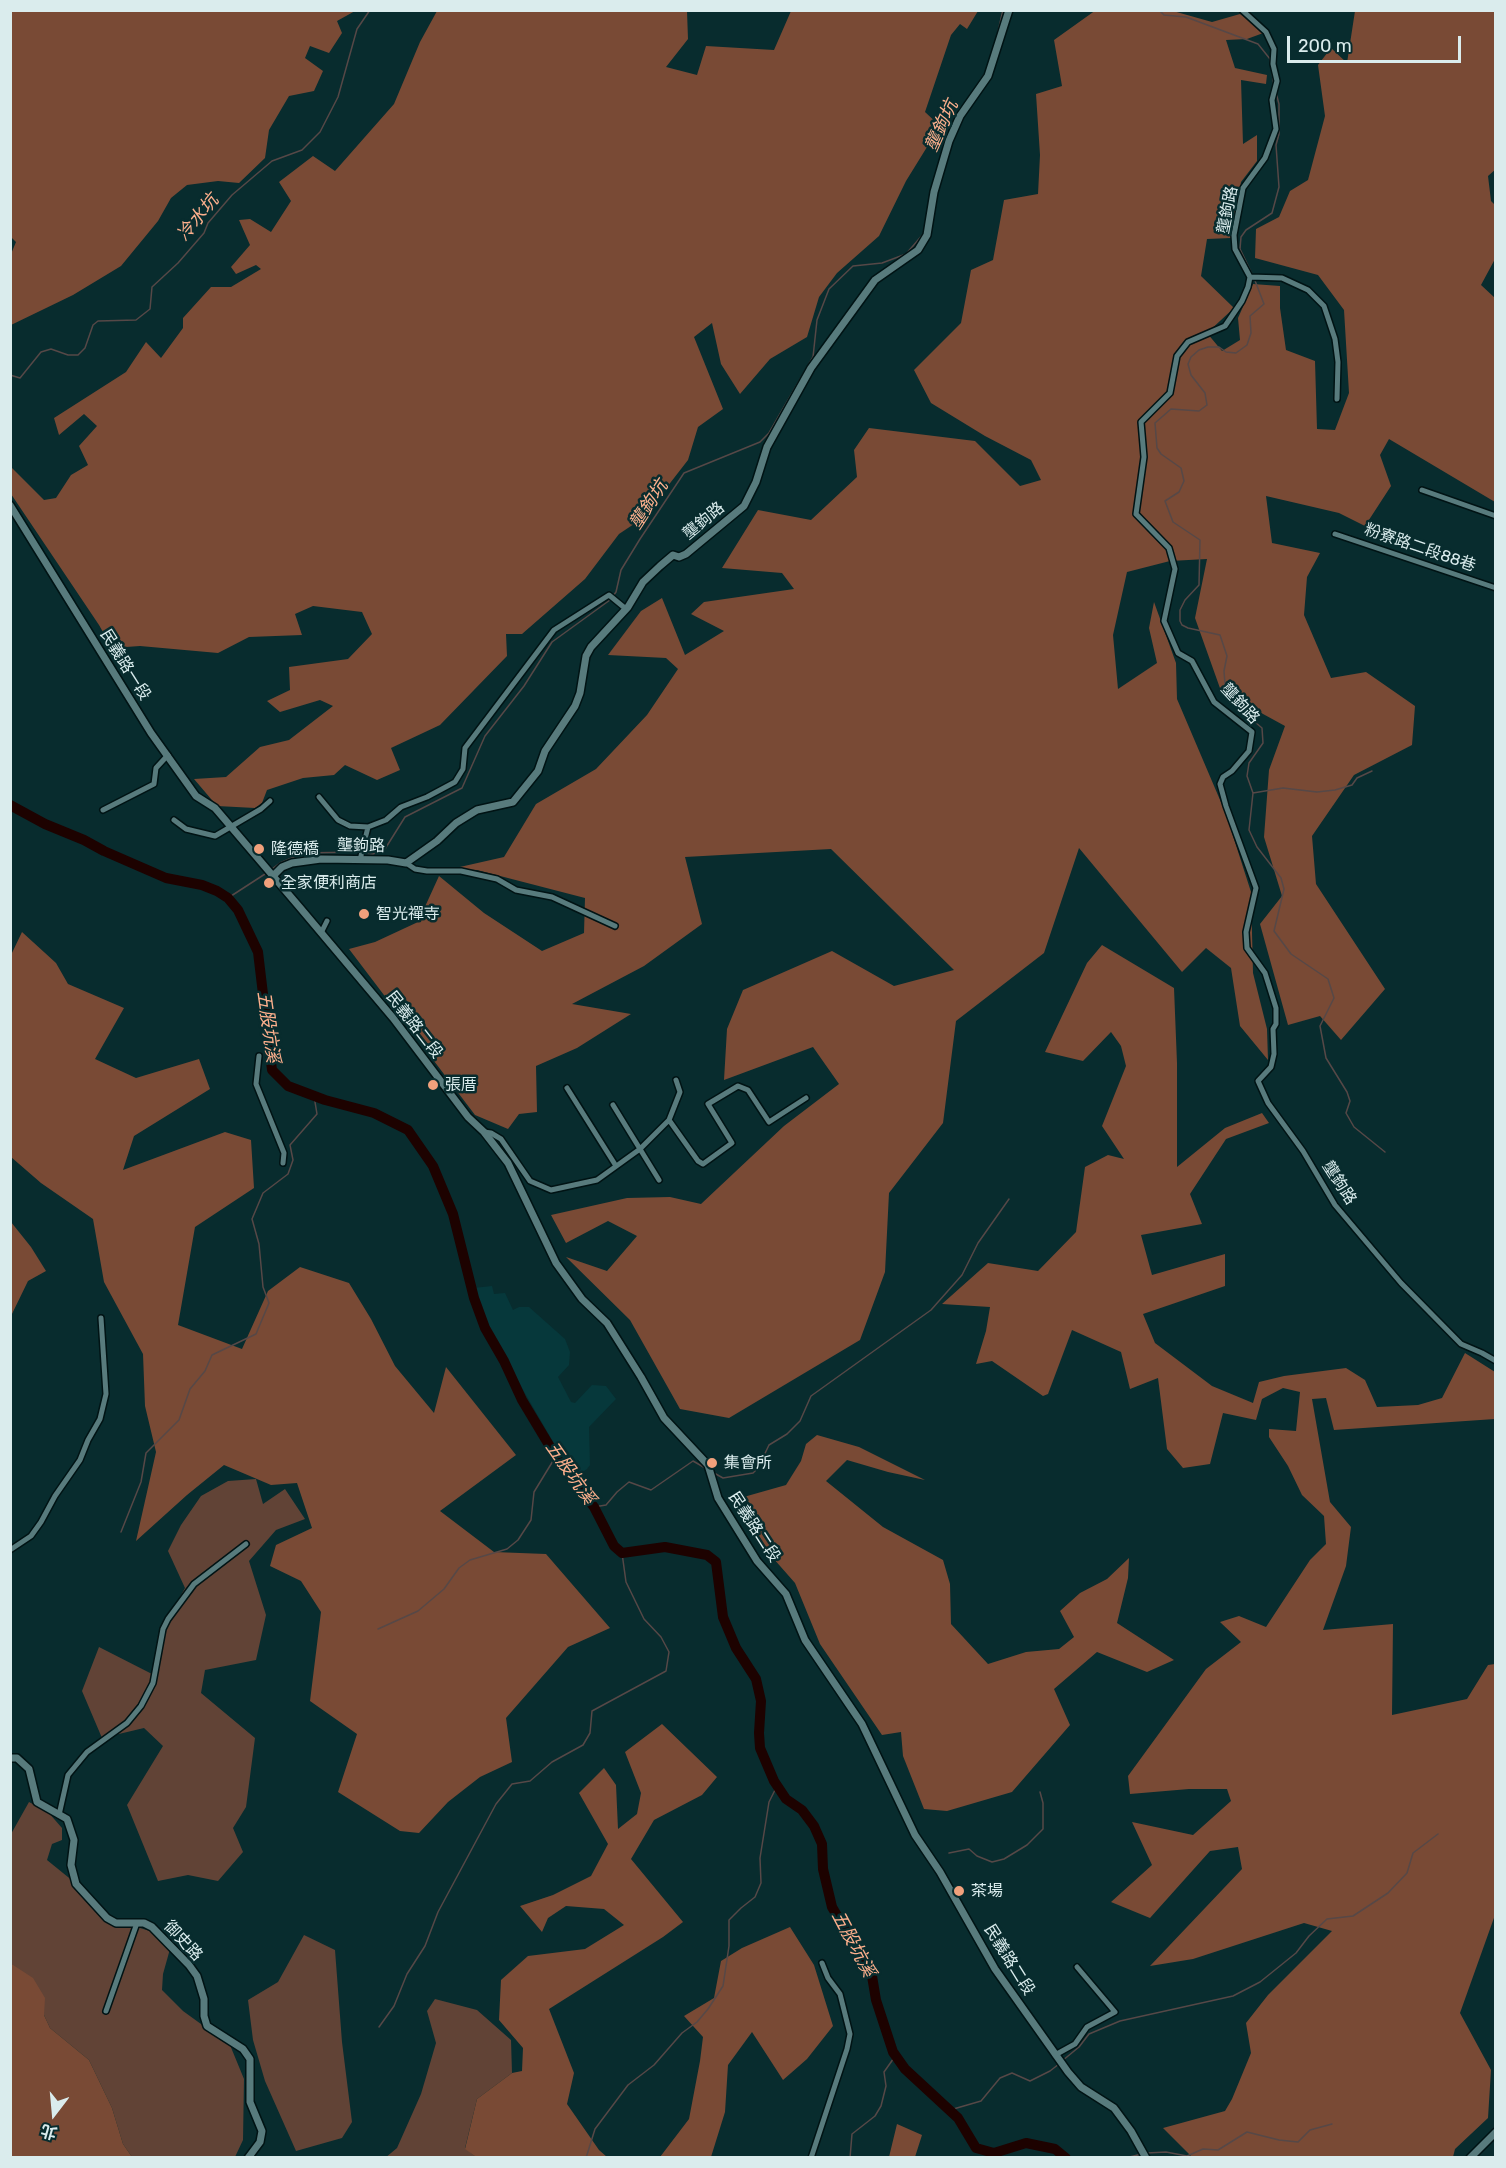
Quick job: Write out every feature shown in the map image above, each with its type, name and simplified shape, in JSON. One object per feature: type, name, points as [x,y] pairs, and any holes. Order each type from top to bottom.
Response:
[{"type":"main road","name":"壟鉤路","points":[[270,872],[292,863],[361,855],[406,863],[437,841],[456,823],[477,810],[513,802],[538,771],[545,751],[575,706],[580,693],[586,656],[591,647],[626,609],[643,582],[660,566],[673,555],[679,557],[686,554],[744,506],[756,482],[767,447],[811,368],[875,280],[918,250],[927,235],[934,192],[949,141],[960,116],[988,76],[1009,10]]},
{"type":"main road","name":"民義路一段","points":[[10,505],[26,527],[151,733],[196,796],[215,808],[231,826]]},
{"type":"main road","name":"民義路二段","points":[[231,826],[393,1018],[468,1117],[484,1132],[508,1163],[556,1263],[582,1299],[608,1323],[664,1418],[708,1465],[718,1498],[757,1561],[786,1594],[805,1640],[862,1724],[915,1835],[940,1872],[995,1969],[1059,2060],[1081,2087],[1114,2108],[1131,2131],[1144,2155]]},
{"type":"main road","name":"御史路","points":[[10,1758],[17,1758],[29,1769],[37,1802],[68,1819],[74,1840],[71,1865],[76,1884],[107,1918],[117,1923],[144,1923],[152,1927],[197,1976],[204,1999],[204,2016],[207,2026],[243,2049],[250,2060],[251,2110],[262,2131],[260,2142],[248,2157]]},
{"type":"main road","points":[[1470,2157],[1496,2133]]},
{"type":"street","name":"壟鉤路","points":[[1242,10],[1266,32],[1274,49],[1273,64],[1276,83],[1273,95],[1276,129],[1265,158],[1243,188],[1234,235],[1235,249],[1250,277],[1248,287],[1242,301],[1225,326],[1188,342],[1177,356],[1170,393],[1141,422],[1144,457],[1136,514],[1169,548],[1175,569],[1164,621],[1178,653],[1192,661],[1214,702],[1252,732],[1249,751],[1232,771],[1223,777],[1220,784],[1256,888],[1245,932],[1247,948],[1265,973],[1276,1008],[1276,1024],[1273,1029],[1274,1054],[1270,1067],[1258,1081],[1268,1103],[1303,1151],[1335,1205],[1401,1283],[1461,1344],[1496,1361]]},
{"type":"street","points":[[1250,277],[1282,278],[1308,290],[1324,306],[1335,339],[1337,399]]},
{"type":"street","points":[[1422,490],[1496,516]]},
{"type":"street","name":"粉寮路二段88巷","points":[[1335,534],[1496,588]]},
{"type":"street","points":[[319,797],[338,820],[350,826],[368,827],[387,820],[401,807],[427,797],[455,782],[463,769],[465,748],[554,630],[609,595],[626,609]]},
{"type":"street","points":[[103,810],[154,784],[156,768],[168,755]]},
{"type":"street","points":[[174,820],[186,829],[215,836],[261,809],[270,801]]},
{"type":"street","points":[[361,855],[368,827]]},
{"type":"street","points":[[406,863],[415,869],[427,872],[461,871],[496,879],[516,890],[552,897],[615,926]]},
{"type":"street","points":[[321,933],[327,921]]},
{"type":"street","points":[[259,1056],[256,1084],[284,1153],[283,1163]]},
{"type":"street","points":[[484,1132],[501,1139],[530,1181],[551,1190],[597,1180],[640,1149],[669,1120],[680,1092],[676,1080]]},
{"type":"street","points":[[669,1120],[698,1161],[703,1164],[732,1143],[708,1104],[738,1086],[748,1090],[769,1122],[806,1098]]},
{"type":"street","points":[[567,1088],[616,1166]]},
{"type":"street","points":[[613,1105],[659,1180]]},
{"type":"street","points":[[10,1550],[31,1536],[41,1522],[55,1496],[80,1460],[100,1419],[106,1394],[101,1318]]},
{"type":"street","points":[[59,1815],[68,1775],[87,1752],[127,1723],[145,1698],[153,1683],[168,1619],[194,1584],[246,1544]]},
{"type":"street","points":[[106,2011],[136,1923]]},
{"type":"street","points":[[811,2157],[850,2034],[840,1994],[828,1978],[822,1963]]},
{"type":"street","points":[[1059,2060],[1075,2044],[1087,2027],[1115,2012],[1077,1967]]},
{"type":"shaded area","points":[[1096,10],[1173,11],[1212,22],[1240,14],[1266,32],[1247,39],[1226,40],[1235,68],[1267,75],[1266,84],[1241,80],[1243,144],[1257,135],[1257,161],[1241,182],[1231,238],[1207,239],[1201,276],[1234,308],[1207,333],[1222,351],[1240,340],[1238,318],[1253,284],[1280,286],[1280,308],[1286,350],[1315,361],[1317,429],[1335,430],[1349,393],[1344,310],[1318,275],[1255,258],[1256,229],[1279,217],[1290,191],[1308,180],[1325,116],[1318,65],[1331,48],[1347,63],[1355,11],[1495,11],[1496,169],[1488,176],[1491,201],[1495,205],[1495,259],[1481,285],[1495,298],[1495,502],[1389,439],[1380,455],[1391,486],[1365,526],[1339,513],[1266,496],[1272,543],[1320,553],[1307,577],[1304,615],[1331,678],[1366,672],[1415,706],[1412,745],[1354,775],[1312,836],[1316,884],[1385,989],[1341,1040],[1320,1016],[1288,1025],[1260,924],[1282,896],[1264,837],[1269,770],[1285,726],[1221,691],[1195,618],[1207,559],[1170,561],[1127,572],[1113,635],[1118,689],[1157,663],[1149,628],[1154,602],[1176,663],[1177,699],[1226,814],[1251,892],[1253,973],[1267,1029],[1268,1060],[1240,1026],[1231,968],[1206,948],[1182,972],[1079,848],[1044,953],[956,1021],[943,1123],[889,1193],[885,1272],[860,1340],[729,1418],[680,1409],[630,1320],[566,1257],[607,1271],[637,1236],[608,1221],[566,1243],[551,1215],[627,1198],[670,1197],[701,1204],[784,1126],[839,1084],[813,1047],[724,1080],[727,1029],[743,990],[832,951],[894,986],[954,970],[831,849],[685,857],[702,924],[644,966],[572,1004],[631,1014],[577,1048],[536,1066],[537,1112],[519,1114],[508,1129],[475,1115],[349,949],[375,942],[418,922],[439,876],[484,913],[542,951],[584,933],[585,898],[477,870],[451,869],[504,857],[536,804],[596,769],[647,715],[678,669],[666,658],[608,655],[641,611],[662,598],[685,655],[724,631],[691,614],[704,602],[794,589],[782,573],[722,568],[758,510],[811,520],[857,477],[854,450],[869,428],[975,441],[1020,486],[1041,480],[1031,460],[985,436],[931,403],[914,370],[961,323],[971,270],[993,260],[1004,200],[1038,194],[1040,155],[1036,94],[1062,86],[1054,40]]},
{"type":"shaded area","points":[[10,11],[355,11],[337,21],[342,33],[329,53],[310,46],[305,58],[323,71],[314,91],[289,96],[269,130],[265,158],[239,183],[218,181],[187,185],[171,198],[158,221],[121,266],[73,295],[11,325],[11,254],[16,242],[10,236]]},
{"type":"shaded area","points":[[437,11],[687,11],[688,39],[666,67],[697,75],[706,46],[774,50],[791,11],[978,11],[967,29],[960,24],[951,35],[925,112],[940,126],[906,181],[879,236],[837,273],[819,297],[807,337],[770,359],[740,394],[721,364],[712,323],[694,337],[723,409],[698,427],[688,460],[643,518],[619,534],[585,579],[522,634],[506,634],[507,656],[440,725],[391,748],[400,770],[377,780],[345,765],[334,775],[303,778],[267,790],[262,803],[255,808],[217,806],[194,779],[226,777],[260,747],[289,740],[333,706],[320,700],[280,712],[267,701],[290,690],[289,667],[348,659],[372,634],[362,612],[313,606],[295,614],[302,635],[249,637],[218,653],[140,646],[112,648],[11,494],[10,466],[44,500],[56,498],[71,475],[88,465],[79,446],[97,426],[84,414],[59,435],[54,418],[126,372],[146,342],[161,358],[183,328],[183,318],[211,287],[231,287],[261,269],[256,265],[236,274],[231,267],[250,245],[239,220],[250,219],[271,232],[291,201],[279,182],[313,156],[335,171],[394,104],[420,42]]},
{"type":"shaded area","points":[[22,932],[56,963],[68,984],[124,1008],[95,1059],[136,1078],[199,1059],[210,1089],[134,1136],[123,1170],[225,1132],[251,1140],[254,1188],[195,1227],[178,1325],[242,1349],[268,1291],[300,1267],[349,1283],[395,1366],[434,1413],[446,1367],[516,1455],[440,1511],[494,1552],[546,1554],[610,1628],[568,1647],[506,1718],[512,1762],[480,1777],[448,1802],[419,1833],[400,1831],[338,1792],[357,1734],[310,1701],[321,1612],[301,1581],[270,1566],[276,1545],[312,1528],[297,1483],[271,1485],[224,1465],[136,1541],[156,1452],[145,1406],[143,1354],[104,1282],[93,1219],[41,1183],[11,1157],[11,955]]},
{"type":"shaded area","points":[[1102,945],[1174,988],[1177,1167],[1225,1128],[1262,1113],[1269,1123],[1226,1139],[1190,1194],[1202,1224],[1141,1235],[1152,1275],[1225,1254],[1225,1286],[1143,1314],[1155,1343],[1212,1386],[1253,1403],[1259,1382],[1284,1376],[1346,1368],[1365,1380],[1377,1407],[1418,1405],[1442,1398],[1465,1353],[1495,1372],[1495,1419],[1334,1430],[1326,1398],[1312,1399],[1330,1502],[1351,1527],[1346,1566],[1323,1630],[1393,1624],[1392,1715],[1467,1699],[1488,1665],[1495,1664],[1495,1915],[1460,2013],[1491,2070],[1488,2118],[1455,2149],[1453,2157],[1192,2157],[1163,2128],[1225,2111],[1251,2053],[1246,2023],[1268,1995],[1332,1931],[1304,1923],[1193,1959],[1150,1966],[1242,1869],[1238,1847],[1210,1851],[1150,1918],[1111,1902],[1152,1865],[1132,1822],[1193,1835],[1231,1801],[1227,1789],[1189,1789],[1130,1794],[1128,1776],[1206,1669],[1241,1642],[1220,1622],[1239,1616],[1266,1627],[1310,1560],[1326,1544],[1324,1516],[1302,1495],[1288,1466],[1269,1437],[1269,1429],[1296,1431],[1300,1392],[1283,1388],[1262,1399],[1256,1420],[1223,1413],[1210,1464],[1183,1468],[1167,1449],[1158,1378],[1130,1389],[1121,1352],[1072,1330],[1048,1394],[1043,1396],[992,1361],[976,1364],[986,1331],[990,1307],[942,1304],[988,1263],[1038,1271],[1076,1232],[1085,1167],[1108,1155],[1124,1159],[1102,1126],[1126,1066],[1121,1046],[1111,1032],[1083,1061],[1045,1052],[1087,963]]},
{"type":"shaded area","points":[[11,1222],[46,1271],[28,1281],[11,1316]]},
{"type":"shaded area","points":[[492,1286],[494,1294],[505,1293],[513,1310],[519,1307],[529,1307],[565,1339],[570,1352],[569,1365],[558,1377],[571,1402],[575,1403],[592,1385],[606,1386],[616,1399],[589,1427],[590,1465],[574,1478],[485,1324],[473,1288]]},
{"type":"shaded area","points":[[817,1435],[859,1447],[925,1480],[847,1460],[826,1481],[883,1527],[943,1560],[950,1584],[951,1624],[988,1664],[1026,1652],[1059,1649],[1074,1637],[1060,1611],[1080,1593],[1107,1579],[1129,1558],[1128,1578],[1117,1623],[1174,1660],[1147,1672],[1097,1652],[1054,1689],[1070,1725],[1012,1792],[947,1811],[924,1809],[903,1756],[901,1732],[882,1735],[820,1644],[795,1583],[751,1533],[733,1500],[786,1485],[801,1461],[806,1444]]},
{"type":"shaded area","points":[[256,1479],[263,1504],[285,1489],[305,1519],[276,1530],[249,1561],[266,1615],[256,1660],[205,1670],[201,1693],[255,1738],[246,1807],[233,1828],[243,1852],[218,1881],[188,1875],[158,1881],[127,1805],[163,1746],[144,1728],[102,1738],[82,1691],[99,1647],[152,1674],[158,1636],[185,1588],[168,1551],[181,1525],[201,1496],[228,1481]]},
{"type":"shaded area","points":[[662,1724],[717,1777],[702,1795],[654,1820],[631,1859],[683,1922],[549,2009],[574,2073],[567,2104],[599,2150],[607,2157],[476,2157],[465,2149],[477,2099],[512,2073],[522,2071],[523,2048],[499,2020],[501,1980],[528,1956],[585,1949],[624,1925],[604,1909],[566,1906],[548,1918],[542,1932],[520,1906],[553,1895],[591,1876],[608,1844],[579,1793],[604,1768],[616,1785],[618,1829],[637,1814],[641,1793],[625,1752]]},
{"type":"shaded area","points":[[29,1802],[48,1812],[62,1828],[62,1840],[52,1844],[47,1860],[79,1886],[112,1924],[130,1925],[150,1931],[170,1949],[163,1974],[162,1990],[183,2011],[230,2045],[244,2079],[243,2140],[235,2157],[132,2157],[123,2144],[112,2108],[89,2060],[50,2028],[11,1963],[11,1834]]},
{"type":"shaded area","points":[[790,1927],[814,1965],[833,2026],[807,2059],[783,2080],[752,2032],[728,2065],[725,2112],[711,2157],[660,2157],[689,2119],[700,2061],[703,2037],[684,2016],[714,1998],[721,1961],[742,1948]]},
{"type":"shaded area","points":[[304,1935],[335,1950],[342,2042],[352,2122],[342,2138],[296,2151],[265,2081],[253,2040],[248,2000],[278,1982]]},
{"type":"shaded area","points":[[10,1963],[33,1978],[45,1998],[44,2015],[50,2028],[89,2060],[112,2108],[123,2144],[132,2157],[11,2157]]},
{"type":"shaded area","points":[[435,1999],[477,2010],[511,2040],[512,2073],[477,2099],[465,2148],[476,2157],[385,2158],[397,2148],[421,2094],[436,2043],[427,2011]]},
{"type":"shaded area","points":[[897,2124],[922,2135],[915,2157],[889,2157]]},
{"type":"waterway","name":"冷水坑","points":[[10,375],[20,378],[41,352],[51,349],[68,355],[78,355],[85,348],[93,325],[98,321],[136,320],[150,309],[152,287],[178,263],[232,195],[272,161],[302,150],[320,132],[338,97],[357,29],[370,10]]},
{"type":"waterway","name":"壟鉤坑","points":[[995,45],[1003,10]]},
{"type":"waterway","points":[[1159,10],[1164,15],[1186,17],[1258,44],[1270,59],[1274,86]]},
{"type":"waterway","name":"壟鉤坑","points":[[957,115],[986,72]]},
{"type":"waterway","points":[[1252,274],[1240,249],[1241,237],[1246,230],[1272,213],[1279,187],[1276,145],[1279,134],[1279,104],[1276,93]]},
{"type":"waterway","name":"壟鉤坑","points":[[932,189],[942,153]]},
{"type":"waterway","name":"壟鉤坑","points":[[364,853],[373,854],[385,849],[405,817],[462,788],[485,736],[524,686],[552,642],[610,600],[616,592],[621,570],[684,473],[760,442],[769,433],[813,357],[817,320],[829,289],[853,266],[882,263],[906,254],[925,232]]},
{"type":"waterway","points":[[1254,278],[1264,304],[1250,316],[1251,333],[1247,345],[1236,353],[1226,352],[1219,347],[1208,347],[1199,350],[1191,357],[1188,364],[1191,375],[1205,393],[1207,405],[1199,411],[1171,409],[1155,423],[1157,448],[1161,454],[1181,468],[1184,481],[1179,492],[1165,501],[1173,522],[1200,540],[1199,585],[1185,600],[1180,610],[1180,621],[1188,628],[1220,635],[1227,656],[1224,671],[1226,697],[1262,728],[1263,743],[1249,763],[1247,776],[1253,793],[1249,830],[1257,847],[1281,878],[1284,889],[1274,931],[1291,954],[1328,979],[1334,998],[1320,1026],[1326,1058],[1347,1092],[1350,1101],[1346,1113],[1354,1127],[1385,1152]]},
{"type":"waterway","points":[[1253,793],[1283,788],[1317,792],[1335,790],[1352,785],[1357,778],[1372,771]]},
{"type":"waterway","name":"五股坑溪","points":[[10,805],[45,824],[166,878],[202,885],[217,891],[228,898],[238,910],[258,952],[272,1070],[288,1086],[325,1100],[374,1113],[408,1130],[433,1166],[453,1214],[474,1298],[485,1328],[504,1361],[522,1400],[558,1460],[594,1507],[614,1546],[622,1553],[665,1547],[707,1555],[716,1562],[723,1617],[736,1648],[756,1679],[761,1701],[760,1748],[774,1781],[786,1799],[802,1810],[814,1826],[822,1844],[823,1869],[832,1907],[872,1976],[876,2000],[893,2052],[905,2069],[958,2118],[976,2148],[994,2153],[1026,2143],[1055,2149],[1066,2158]]},
{"type":"waterway","name":"壟鉤坑","points":[[272,869],[303,853],[359,852]]},
{"type":"waterway","name":"壟鉤坑","points":[[228,898],[265,874]]},
{"type":"waterway","points":[[121,1532],[141,1482],[146,1453],[179,1420],[190,1389],[205,1371],[212,1355],[256,1334],[269,1303],[263,1287],[259,1244],[252,1219],[263,1193],[288,1174],[293,1160],[290,1145],[317,1114],[314,1096]]},
{"type":"waterway","points":[[714,1473],[723,1478],[753,1473],[758,1468],[769,1445],[787,1434],[800,1421],[811,1396],[931,1310],[962,1275],[978,1243],[1009,1199]]},
{"type":"waterway","points":[[378,1629],[418,1611],[444,1589],[459,1568],[470,1560],[507,1549],[518,1540],[531,1520],[534,1492],[556,1456]]},
{"type":"waterway","points":[[594,1507],[606,1505],[629,1482],[651,1490],[693,1461],[707,1469]]},
{"type":"waterway","points":[[379,2027],[394,2006],[407,1974],[425,1946],[438,1912],[496,1804],[512,1784],[530,1781],[552,1762],[583,1745],[590,1733],[592,1711],[666,1671],[669,1652],[661,1637],[644,1619],[626,1582],[622,1553]]},
{"type":"waterway","points":[[586,2158],[595,2129],[628,2085],[654,2065],[682,2033],[697,2022],[723,1986],[729,1946],[729,1920],[755,1897],[761,1883],[760,1858],[769,1802],[777,1786]]},
{"type":"waterway","points":[[949,1853],[969,1849],[977,1856],[992,1862],[1004,1859],[1027,1845],[1043,1829],[1043,1803],[1040,1792]]},
{"type":"waterway","points":[[1062,2061],[1079,2047],[1089,2034],[1120,2021],[1233,1996],[1260,1982],[1296,1953],[1309,1936],[1327,1919],[1353,1916],[1388,1893],[1407,1873],[1413,1853],[1438,1834]]},
{"type":"waterway","points":[[850,2158],[852,2134],[875,2116],[881,2106],[886,2086],[884,2072],[896,2055]]},
{"type":"waterway","points":[[950,2110],[981,2101],[1000,2078],[1012,2073],[1030,2081],[1059,2064]]},
{"type":"waterway","points":[[1147,2153],[1166,2152],[1187,2156],[1203,2149],[1218,2150],[1247,2132],[1298,2142],[1310,2130],[1332,2124]]},
{"type":"waterway","points":[[1125,2158],[1142,2154]]},
{"type":"place","name":"隆德橋","points":[[259,849]]},
{"type":"place","name":"全家便利商店","points":[[269,883]]},
{"type":"place","name":"智光禪寺","points":[[364,914]]},
{"type":"place","name":"張厝","points":[[433,1085]]},
{"type":"place","name":"集會所","points":[[712,1463]]},
{"type":"place","name":"茶場","points":[[959,1891]]}]
